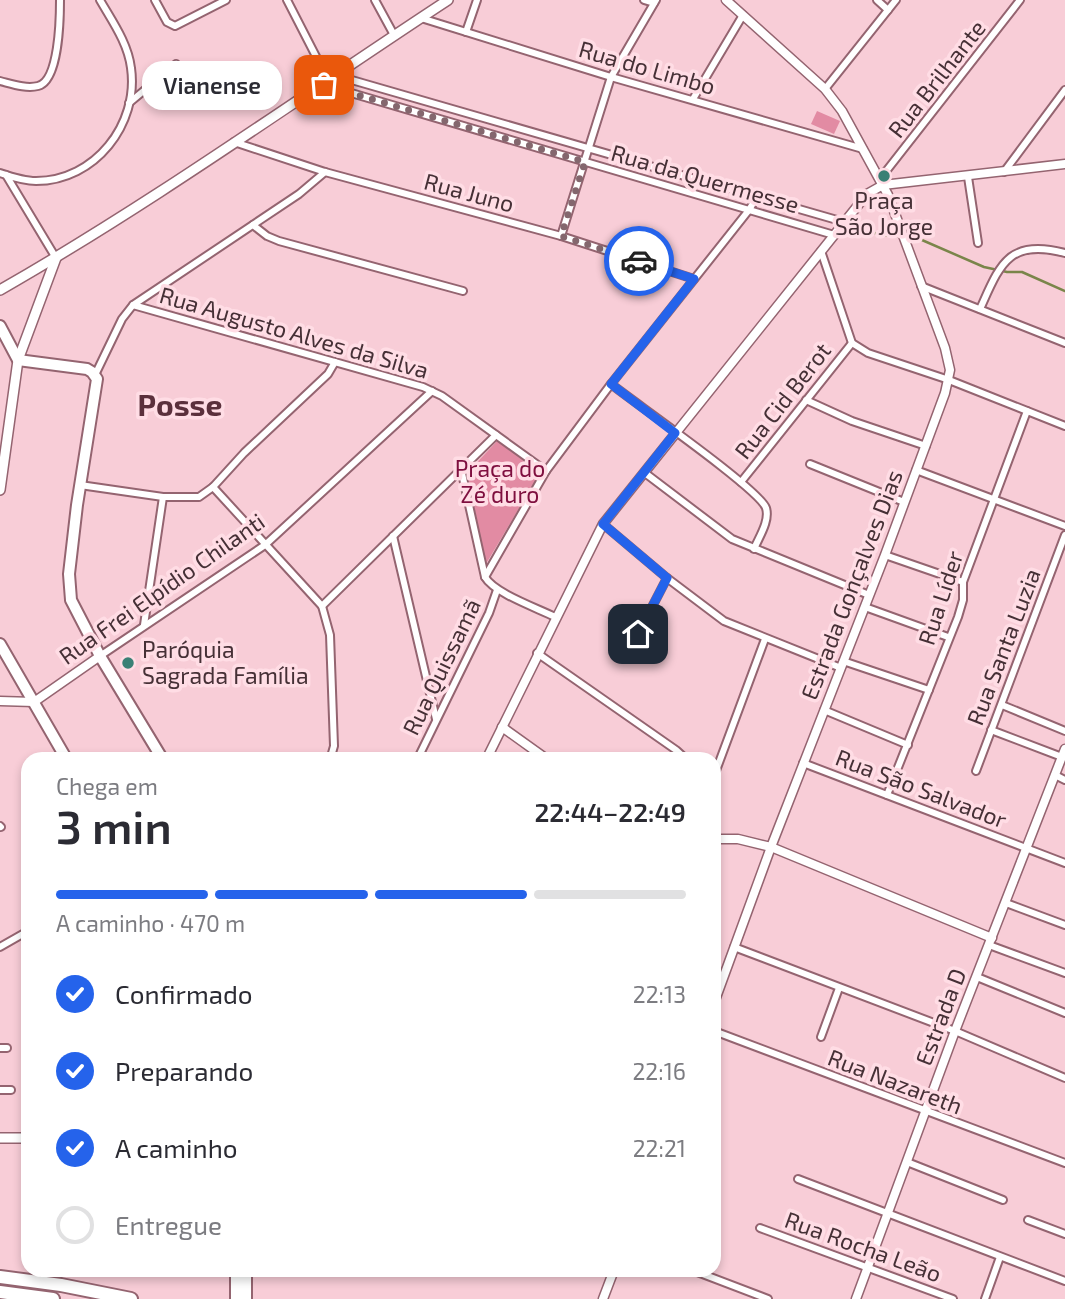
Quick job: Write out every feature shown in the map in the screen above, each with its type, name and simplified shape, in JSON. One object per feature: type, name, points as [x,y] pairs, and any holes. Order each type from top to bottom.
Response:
[{"type":"highway","points":[[0,1277],[61,1285],[131,1299]]},
{"type":"highway","points":[[0,1294],[53,1299]]},
{"type":"main road","points":[[0,290],[56,258],[324,85],[448,0]]},
{"type":"main road","points":[[0,487],[18,359],[56,258]]},
{"type":"main road","points":[[0,326],[18,359]]},
{"type":"main road","points":[[18,359],[81,368],[95,375],[98,387],[80,485],[69,586],[72,606],[158,752]]},
{"type":"main road","points":[[0,644],[62,752]]},
{"type":"main road","points":[[0,1138],[21,1138]]},
{"type":"main road","points":[[236,1277],[236,1299]]},
{"type":"main road","points":[[246,1277],[246,1299]]},
{"type":"street","points":[[0,81],[24,87],[37,87],[45,83],[54,66],[60,0]]},
{"type":"street","points":[[3,174],[25,180],[43,181],[76,170],[97,158],[112,144],[124,122],[129,103],[131,68],[117,28],[100,0]]},
{"type":"street","points":[[155,0],[168,23],[174,26],[182,24],[217,2],[226,0]]},
{"type":"street","points":[[287,0],[324,72],[324,85]]},
{"type":"street","points":[[375,0],[394,36]]},
{"type":"street","points":[[466,32],[477,0]]},
{"type":"street","points":[[561,236],[611,77],[655,2],[644,0]]},
{"type":"street","name":"Estrada Gonçalves Dias","points":[[721,983],[949,380],[949,360],[882,182],[842,111],[825,89],[726,0]]},
{"type":"street","points":[[877,0],[888,10]]},
{"type":"street","points":[[825,89],[896,0]]},
{"type":"street","name":"Rua Brilhante","points":[[882,182],[1020,0]]},
{"type":"street","points":[[693,99],[743,15]]},
{"type":"street","name":"Rua do Limbo","points":[[422,18],[611,77],[863,149]]},
{"type":"street","points":[[129,103],[176,64]]},
{"type":"street","name":"Rua da Quermesse","points":[[324,72],[844,222]]},
{"type":"street","name":"Rua da Quermesse","points":[[324,85],[834,235]]},
{"type":"street","points":[[1004,172],[1065,90]]},
{"type":"street","name":"Rua Juno","points":[[234,142],[325,172],[561,236],[694,279]]},
{"type":"street","points":[[490,752],[603,524],[867,194],[882,182],[968,177],[1065,164]]},
{"type":"street","points":[[95,375],[122,319],[133,305],[307,188],[325,172]]},
{"type":"street","points":[[3,174],[56,258]]},
{"type":"street","points":[[968,177],[978,243]]},
{"type":"street","points":[[485,577],[546,471],[756,198]]},
{"type":"street","points":[[253,225],[267,236],[279,240],[463,291]]},
{"type":"street","points":[[821,251],[852,343],[868,353],[896,364],[949,380],[1065,426]]},
{"type":"street","points":[[980,309],[1001,264],[1008,257],[1019,253],[1047,251],[1065,253]]},
{"type":"street","points":[[921,286],[1065,343]]},
{"type":"street","name":"Rua Augusto Alves da Silva","points":[[133,305],[432,391],[546,471]]},
{"type":"street","name":"Rua Cid Berot","points":[[741,482],[852,343]]},
{"type":"street","points":[[80,485],[163,497],[196,498],[213,487],[244,453],[328,374],[335,362]]},
{"type":"street","points":[[611,384],[741,482],[761,501],[766,509],[766,521],[754,549]]},
{"type":"street","name":"Rua Frei Elpídio Chilanti","points":[[34,702],[265,545],[432,391]]},
{"type":"street","points":[[806,400],[842,417],[926,446]]},
{"type":"street","name":"Rua Líder","points":[[887,795],[963,600],[963,582],[1027,411]]},
{"type":"street","points":[[322,606],[496,435]]},
{"type":"street","points":[[810,464],[904,502]]},
{"type":"street","points":[[461,469],[485,577],[497,590],[555,617]]},
{"type":"street","points":[[916,470],[1065,526]]},
{"type":"street","points":[[645,473],[732,539],[869,595]]},
{"type":"street","points":[[213,487],[322,606],[330,635],[332,752]]},
{"type":"street","points":[[144,625],[163,497]]},
{"type":"street","points":[[603,524],[667,578],[724,621],[765,639],[929,691]]},
{"type":"street","name":"Rua Santa Luzia","points":[[976,771],[1065,535]]},
{"type":"street","points":[[393,537],[436,719]]},
{"type":"street","points":[[885,555],[963,582]]},
{"type":"street","points":[[638,634],[667,578]]},
{"type":"street","name":"Rua Quissamã","points":[[421,752],[489,612],[497,590]]},
{"type":"street","points":[[865,607],[948,637]]},
{"type":"street","points":[[721,757],[765,639]]},
{"type":"street","points":[[537,653],[679,752]]},
{"type":"street","points":[[0,701],[34,702]]},
{"type":"street","points":[[1002,705],[1065,731]]},
{"type":"street","points":[[824,710],[908,745]]},
{"type":"street","points":[[502,727],[537,752]]},
{"type":"street","points":[[991,730],[1064,753]]},
{"type":"street","name":"Estrada D","points":[[856,1299],[955,1031],[1064,753]]},
{"type":"street","name":"Rua São Salvador","points":[[803,762],[1065,863]]},
{"type":"street","points":[[1055,775],[1065,780]]},
{"type":"street","points":[[721,839],[738,839],[771,847],[1065,973]]},
{"type":"street","points":[[1006,903],[1065,925]]},
{"type":"street","points":[[0,947],[21,935]]},
{"type":"street","points":[[734,947],[955,1031],[1065,1078]]},
{"type":"street","points":[[977,977],[1065,1013]]},
{"type":"street","points":[[821,1037],[839,988]]},
{"type":"street","name":"Rua Nazareth","points":[[721,1034],[1065,1163]]},
{"type":"street","points":[[0,1090],[11,1090]]},
{"type":"street","points":[[907,1162],[1003,1200]]},
{"type":"street","points":[[798,1179],[1065,1281]]},
{"type":"street","points":[[1028,1220],[1065,1234]]},
{"type":"street","name":"Rua Rocha Leão","points":[[760,1228],[953,1299]]},
{"type":"street","points":[[985,1299],[1000,1258]]},
{"type":"street","points":[[603,1299],[611,1277]]},
{"type":"street","points":[[710,1277],[768,1299]]},
{"type":"green space","points":[[817,111],[840,121],[834,134],[811,124]]},
{"type":"green space","name":"Praça do Zé duro","points":[[498,440],[540,473],[486,564],[467,473]]},
{"type":"waterway","points":[[853,227],[882,235],[915,237],[984,267],[1022,272],[1065,291]]},
{"type":"way so far","points":[[324,85],[585,162],[561,236],[639,261]]},
{"type":"place","name":"Vianense","points":[[324,85]]},
{"type":"place","name":"Praça São Jorge","points":[[884,176]]},
{"type":"place","name":"Paróquia Sagrada Família","points":[[128,663]]},
{"type":"district","name":"Posse","points":[[180,406]]},
{"type":"route","points":[[638,634],[667,578],[603,524],[675,433],[611,384],[694,279],[639,261]]}]
